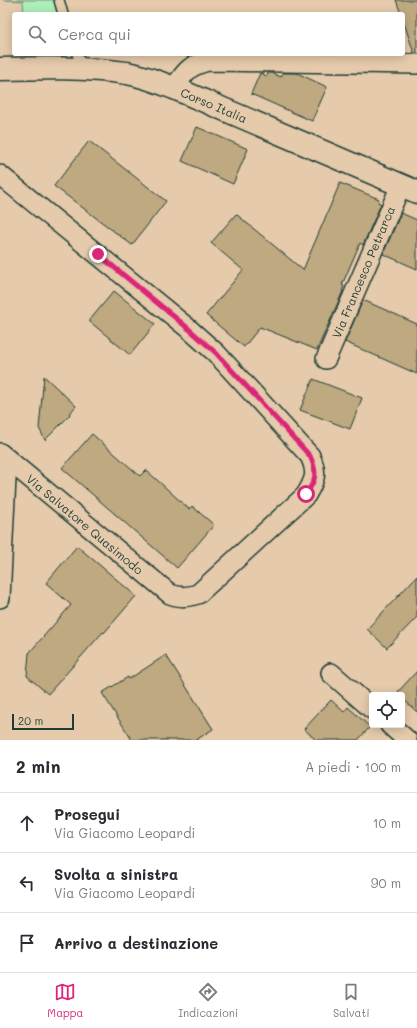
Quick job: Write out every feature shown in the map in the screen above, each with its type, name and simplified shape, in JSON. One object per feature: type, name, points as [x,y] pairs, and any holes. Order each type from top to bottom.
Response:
[{"type":"street","name":"Corso Italia","points":[[0,69],[79,62],[146,78],[174,88],[409,189]]},
{"type":"street","points":[[174,88],[185,72],[194,65],[208,62],[417,64]]},
{"type":"street","name":"Via Salvatore Quasimodo","points":[[0,175],[211,348],[242,380],[310,456],[315,465],[316,474],[312,485],[306,494],[198,594],[187,597],[179,597],[170,594],[4,456]]},
{"type":"street","name":"Via Francesco Petrarca","points":[[326,359],[409,189]]},
{"type":"street","points":[[0,598],[4,456]]},
{"type":"street","points":[[331,673],[369,706]]},
{"type":"street","points":[[393,728],[407,740]]},
{"type":"lane","points":[[58,0],[62,12]]},
{"type":"green space","points":[[3,0],[54,0],[58,12],[24,12],[23,1]]},
{"type":"building","points":[[396,0],[417,0],[417,53],[414,53],[405,26],[405,12],[400,12]]},
{"type":"building","points":[[260,73],[267,76],[268,73],[272,73],[281,77],[283,73],[297,73],[327,87],[312,121],[251,94]]},
{"type":"building","points":[[197,127],[248,149],[233,184],[182,161]]},
{"type":"building","points":[[89,141],[166,201],[132,245],[54,186]]},
{"type":"building","points":[[340,183],[379,199],[378,202],[381,204],[363,245],[360,243],[342,285],[344,286],[343,291],[317,350],[260,327],[244,347],[206,315],[243,270],[211,243],[236,214],[303,270]]},
{"type":"building","points":[[401,213],[417,220],[417,269],[383,254]]},
{"type":"building","points":[[114,291],[155,324],[130,355],[89,321]]},
{"type":"building","points":[[363,300],[417,324],[417,374],[345,342]]},
{"type":"building","points":[[44,376],[76,406],[69,414],[70,415],[45,440],[39,428]]},
{"type":"building","points":[[313,379],[362,398],[350,429],[300,410]]},
{"type":"building","points":[[92,434],[140,476],[146,470],[189,509],[192,506],[214,525],[177,568],[62,468]]},
{"type":"building","points":[[77,546],[136,596],[48,694],[27,676],[29,653],[71,605],[46,583]]},
{"type":"building","points":[[417,576],[417,617],[387,648],[367,629]]},
{"type":"building","points":[[166,655],[213,729],[196,740],[132,740],[102,693],[128,677],[129,679]]},
{"type":"building","points":[[417,671],[417,712],[405,701],[405,692],[398,692]]},
{"type":"building","points":[[331,700],[344,712],[348,707],[369,726],[369,728],[358,740],[316,740],[304,729]]},
{"type":"route","points":[[98,254],[216,353],[310,456],[315,465],[316,474],[312,485],[306,494]]}]
